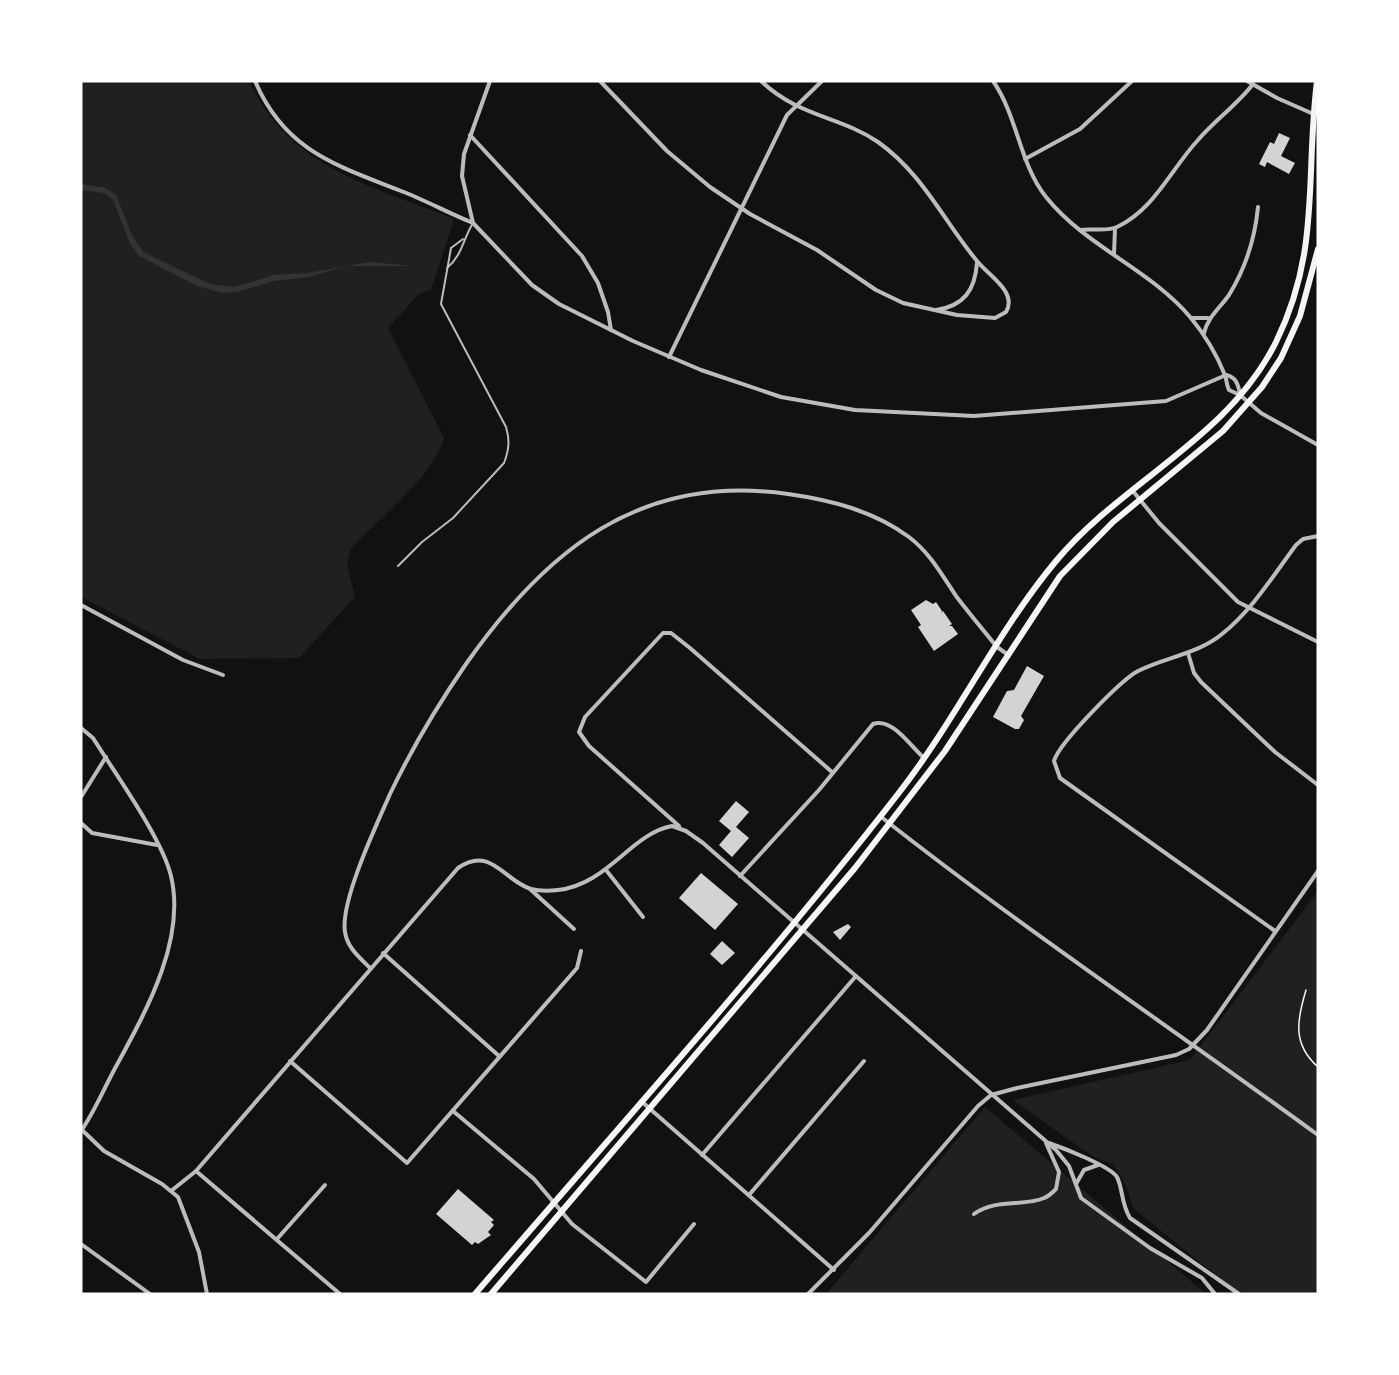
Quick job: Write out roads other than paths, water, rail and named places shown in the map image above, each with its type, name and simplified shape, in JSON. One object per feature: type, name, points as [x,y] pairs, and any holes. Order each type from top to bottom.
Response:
[{"type":"main road","points":[[475,1294],[794,923],[880,816],[924,758],[1033,592],[1066,550],[1132,490],[1212,426],[1240,395],[1273,347],[1298,288],[1305,258],[1311,208],[1317,81]]},
{"type":"main road","points":[[491,1294],[803,931],[890,824],[945,751],[1007,654],[1066,569],[1096,538],[1223,431],[1249,404],[1262,387],[1290,338],[1310,288],[1318,249]]},
{"type":"street","points":[[474,223],[462,176],[464,154],[490,81]]},
{"type":"street","points":[[600,81],[667,151],[710,187],[741,208],[817,250],[876,290],[903,303],[933,311],[991,319],[1006,312],[1010,302],[1007,294],[977,262],[921,181],[892,152],[856,131],[795,106],[761,81]]},
{"type":"street","points":[[669,357],[787,115],[822,81]]},
{"type":"street","points":[[993,81],[1011,111],[1032,176],[1046,197],[1080,230],[1153,283],[1191,318],[1204,334],[1226,375],[1229,390],[1318,445]]},
{"type":"street","points":[[1025,159],[1088,123],[1132,81]]},
{"type":"street","points":[[1247,81],[1277,98],[1316,114]]},
{"type":"street","points":[[256,82],[278,120],[311,152],[335,165],[474,223],[532,285],[560,304],[669,357],[781,397],[838,408],[926,415],[974,416],[1166,401],[1226,375],[1232,376],[1238,383],[1240,395]]},
{"type":"street","points":[[1080,230],[1114,229],[1149,204],[1196,142],[1242,99],[1253,84]]},
{"type":"street","points":[[470,135],[582,256],[598,283],[608,312],[611,330]]},
{"type":"street","points":[[1204,334],[1208,318],[1227,298],[1243,268],[1258,207]]},
{"type":"street","points":[[1114,229],[1114,254]]},
{"type":"street","points":[[933,311],[949,308],[963,300],[971,291],[977,262]]},
{"type":"street","points":[[1191,318],[1208,318]]},
{"type":"street","points":[[370,968],[348,944],[345,933],[346,915],[372,837],[408,759],[461,672],[523,592],[565,551],[618,519],[673,500],[741,490],[793,494],[851,508],[896,528],[919,546],[997,647],[1007,654]]},
{"type":"street","points":[[1132,490],[1228,593],[1248,607],[1318,642]]},
{"type":"street","points":[[1275,931],[1060,778],[1054,761],[1059,749],[1127,678],[1147,667],[1188,652],[1222,634],[1248,607],[1296,545],[1303,539],[1318,536]]},
{"type":"street","points":[[81,605],[188,663],[223,675]]},
{"type":"street","points":[[832,772],[690,648],[666,632],[659,635],[647,647],[585,717],[580,727],[580,736],[589,746],[1064,1157],[1081,1197],[1087,1203],[1150,1248],[1202,1278],[1215,1294]]},
{"type":"street","points":[[1188,652],[1194,673],[1201,682],[1275,752],[1318,785]]},
{"type":"street","points":[[740,876],[819,790],[876,723],[890,726],[924,758]]},
{"type":"street","points":[[81,728],[93,738],[106,757],[157,845],[170,872],[174,892],[174,916],[168,948],[151,999],[81,1130],[108,1154],[171,1191],[180,1201],[196,1239],[207,1294]]},
{"type":"street","points":[[81,797],[106,757]]},
{"type":"street","points":[[880,816],[1011,915],[1195,1044],[1318,1135]]},
{"type":"street","points":[[81,823],[92,833],[157,845]]},
{"type":"street","points":[[529,889],[570,889],[606,870],[662,830],[672,826],[682,828]]},
{"type":"street","points":[[171,1191],[196,1171],[452,873],[465,863],[480,860],[488,862],[529,889],[574,929]]},
{"type":"street","points":[[606,870],[643,917]]},
{"type":"street","points":[[808,1294],[834,1270],[978,1106],[991,1095],[1165,1058],[1182,1053],[1195,1044],[1318,871]]},
{"type":"street","points":[[290,1061],[407,1163],[577,968],[581,951]]},
{"type":"street","points":[[383,953],[500,1056]]},
{"type":"street","points":[[702,1155],[856,976]]},
{"type":"street","points":[[749,1195],[864,1061]]},
{"type":"street","points":[[641,1101],[834,1270]]},
{"type":"street","points":[[453,1111],[534,1179],[572,1224],[646,1282],[694,1224]]},
{"type":"street","points":[[1046,1142],[1106,1167],[1118,1179],[1122,1204],[1130,1218],[1239,1294]]},
{"type":"street","points":[[974,1214],[981,1209],[1006,1202],[1044,1198],[1056,1189],[1059,1172],[1046,1142]]},
{"type":"street","points":[[1076,1184],[1084,1170],[1099,1165]]},
{"type":"street","points":[[196,1171],[340,1294]]},
{"type":"street","points":[[277,1239],[325,1185]]},
{"type":"street","points":[[81,1244],[150,1294]]},
{"type":"lane","points":[[447,268],[459,256],[464,239],[474,223]]},
{"type":"lane","points":[[398,566],[422,542],[453,518],[504,463],[508,447],[506,427],[441,304],[451,248],[464,239]]}]
